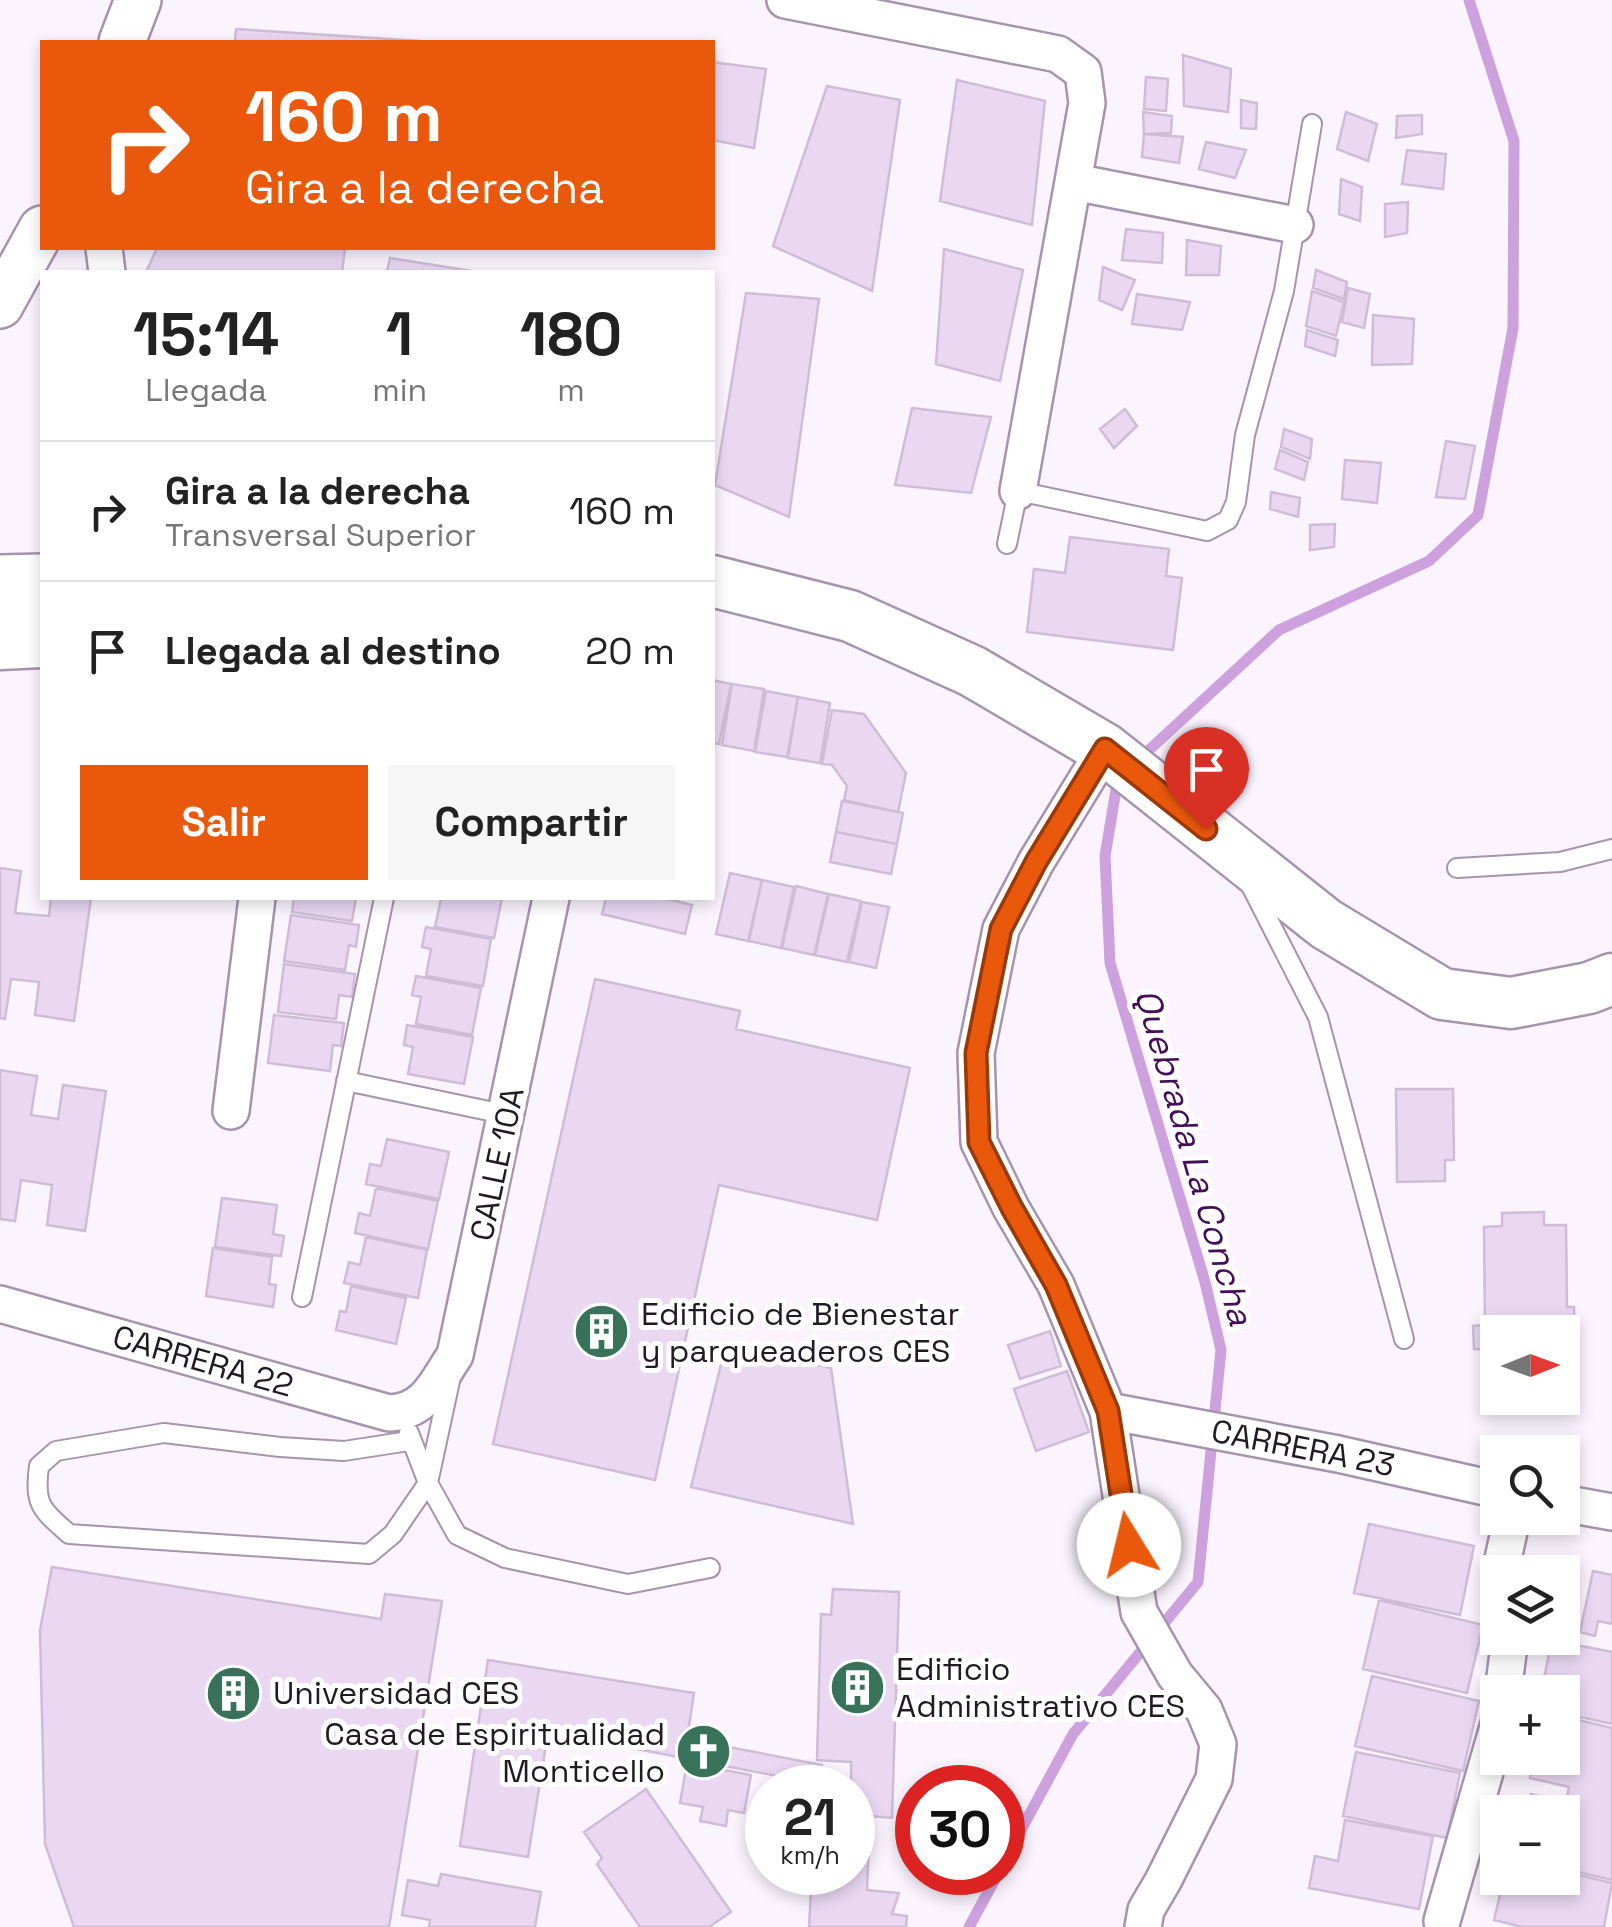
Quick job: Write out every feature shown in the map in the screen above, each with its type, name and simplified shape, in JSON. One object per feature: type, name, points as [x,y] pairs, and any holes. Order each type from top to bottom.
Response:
[{"type":"main road","points":[[715,582],[850,616],[972,671],[1123,764],[1326,924],[1442,994],[1511,1003],[1589,988],[1612,978]]},
{"type":"main road","points":[[0,605],[40,603]]},
{"type":"main road","points":[[0,644],[40,642]]},
{"type":"street","points":[[123,40],[138,0]]},
{"type":"street","points":[[785,0],[1058,54],[1083,72],[1087,103],[1018,491]]},
{"type":"street","points":[[1074,182],[1295,225]]},
{"type":"street","points":[[0,305],[40,233]]},
{"type":"street","points":[[0,573],[40,572]]},
{"type":"street","points":[[1123,764],[1036,862],[1001,929],[976,1053],[979,1142],[1056,1285],[1108,1411],[1139,1612],[1175,1675],[1204,1710],[1218,1744],[1214,1779],[1164,1882],[1146,1910],[1142,1927]]},
{"type":"street","points":[[231,1111],[257,900]]},
{"type":"street","name":"CALLE 10A","points":[[408,1427],[455,1355],[550,900]]},
{"type":"street","name":"CARRERA 22","points":[[0,1304],[389,1413],[408,1427]]},
{"type":"street","name":"CARRERA 23","points":[[1108,1411],[1480,1486]]},
{"type":"street","points":[[1580,1506],[1612,1512]]},
{"type":"street","points":[[1442,1921],[1484,1775]]},
{"type":"lane","points":[[1007,544],[1018,491],[1207,531],[1228,520],[1236,502],[1245,435],[1284,290],[1312,124]]},
{"type":"lane","points":[[1456,868],[1560,862],[1612,850]]},
{"type":"lane","points":[[1237,853],[1318,1018],[1404,1339]]},
{"type":"lane","points":[[302,1297],[384,900]]},
{"type":"lane","points":[[346,1081],[508,1114]]},
{"type":"lane","points":[[455,1355],[428,1483],[393,1534],[369,1554],[70,1534],[45,1513],[35,1495],[39,1466],[56,1451],[164,1433],[344,1451],[408,1427],[428,1483],[457,1536],[505,1558],[628,1584],[710,1568]]},
{"type":"building","points":[[236,29],[405,40],[235,40]]},
{"type":"building","points":[[1183,55],[1231,69],[1228,112],[1184,106]]},
{"type":"building","points":[[715,62],[766,69],[754,148],[715,141]]},
{"type":"building","points":[[1146,77],[1168,79],[1166,111],[1144,109]]},
{"type":"building","points":[[957,80],[1045,101],[1032,225],[940,201]]},
{"type":"building","points":[[827,86],[900,100],[872,291],[773,246]]},
{"type":"building","points":[[1241,100],[1257,103],[1256,129],[1241,128]]},
{"type":"building","points":[[1143,112],[1172,116],[1171,133],[1144,134]]},
{"type":"building","points":[[1346,112],[1377,124],[1368,161],[1337,149]]},
{"type":"building","points":[[1422,115],[1422,134],[1396,138],[1397,116]]},
{"type":"building","points":[[1144,134],[1183,137],[1179,163],[1142,157]]},
{"type":"building","points":[[1206,142],[1246,150],[1235,178],[1199,169]]},
{"type":"building","points":[[1407,150],[1446,154],[1443,189],[1402,184]]},
{"type":"building","points":[[1341,179],[1362,187],[1360,221],[1339,214]]},
{"type":"building","points":[[1408,202],[1407,233],[1385,237],[1385,204]]},
{"type":"building","points":[[1126,229],[1163,233],[1162,263],[1122,260]]},
{"type":"building","points":[[1187,240],[1221,246],[1219,275],[1186,275]]},
{"type":"building","points":[[944,249],[1023,270],[1000,381],[936,364]]},
{"type":"building","points":[[156,250],[345,250],[342,270],[147,270]]},
{"type":"building","points":[[390,258],[465,270],[387,270]]},
{"type":"building","points":[[1103,267],[1135,280],[1122,310],[1099,300]]},
{"type":"building","points":[[1316,270],[1347,282],[1344,299],[1313,288]]},
{"type":"building","points":[[1348,288],[1370,294],[1364,328],[1342,322]]},
{"type":"building","points":[[1312,291],[1344,302],[1336,336],[1306,326]]},
{"type":"building","points":[[746,293],[819,299],[789,517],[715,485]]},
{"type":"building","points":[[1137,294],[1190,302],[1182,330],[1132,324]]},
{"type":"building","points":[[1373,315],[1414,319],[1412,364],[1372,365]]},
{"type":"building","points":[[1307,330],[1338,340],[1335,356],[1305,346]]},
{"type":"building","points":[[912,408],[991,417],[971,493],[895,485]]},
{"type":"building","points":[[1125,409],[1137,426],[1114,448],[1100,429]]},
{"type":"building","points":[[1284,429],[1312,439],[1310,459],[1281,447]]},
{"type":"building","points":[[1446,441],[1475,446],[1465,499],[1436,497]]},
{"type":"building","points":[[1280,450],[1308,462],[1304,480],[1275,469]]},
{"type":"building","points":[[1345,460],[1381,463],[1377,503],[1342,499]]},
{"type":"building","points":[[1271,492],[1300,498],[1298,517],[1270,509]]},
{"type":"building","points":[[1335,524],[1334,547],[1310,550],[1310,525]]},
{"type":"building","points":[[1070,537],[1169,549],[1166,576],[1182,578],[1173,650],[1027,632],[1034,569],[1065,573]]},
{"type":"building","points":[[715,681],[731,684],[719,744],[715,743]]},
{"type":"building","points":[[732,684],[764,689],[754,751],[722,745]]},
{"type":"building","points":[[766,691],[798,697],[787,757],[755,752]]},
{"type":"building","points":[[798,697],[830,703],[820,763],[788,758]]},
{"type":"building","points":[[832,710],[864,714],[906,773],[898,812],[844,800],[847,786],[832,765],[822,764]]},
{"type":"building","points":[[842,801],[903,813],[897,844],[836,832]]},
{"type":"building","points":[[836,832],[897,844],[891,874],[830,862]]},
{"type":"building","points":[[0,868],[21,871],[15,913],[49,916],[51,900],[91,900],[74,1021],[35,1015],[39,982],[11,979],[5,1019],[0,1018]]},
{"type":"building","points":[[730,873],[762,880],[748,941],[716,934]]},
{"type":"building","points":[[762,880],[794,887],[781,948],[749,941]]},
{"type":"building","points":[[796,886],[828,894],[814,955],[782,948]]},
{"type":"building","points":[[829,894],[861,901],[847,962],[815,955]]},
{"type":"building","points":[[294,900],[356,900],[352,921],[292,912]]},
{"type":"building","points":[[441,900],[502,900],[494,938],[435,927]]},
{"type":"building","points":[[606,900],[671,900],[692,905],[685,934],[602,914]]},
{"type":"building","points":[[862,902],[889,907],[876,968],[849,962]]},
{"type":"building","points":[[291,915],[359,925],[356,947],[349,945],[345,970],[284,961]]},
{"type":"building","points":[[426,927],[491,939],[483,986],[426,976],[431,949],[422,947]]},
{"type":"building","points":[[284,964],[355,974],[352,997],[339,995],[336,1019],[278,1012]]},
{"type":"building","points":[[416,976],[481,988],[472,1035],[416,1024],[421,997],[412,995]]},
{"type":"building","name":"Edificio de Bienestar y parqueaderos CES","points":[[595,979],[740,1011],[736,1029],[910,1068],[877,1220],[719,1185],[655,1480],[493,1444]]},
{"type":"building","points":[[274,1015],[344,1023],[341,1046],[333,1045],[330,1071],[268,1063]]},
{"type":"building","points":[[407,1025],[473,1037],[464,1084],[408,1074],[413,1047],[404,1045]]},
{"type":"building","points":[[0,1070],[37,1076],[31,1115],[58,1119],[63,1085],[106,1091],[85,1231],[47,1225],[52,1185],[21,1180],[15,1221],[0,1219]]},
{"type":"building","points":[[1396,1089],[1453,1089],[1454,1160],[1445,1160],[1445,1181],[1397,1182]]},
{"type":"building","points":[[387,1139],[449,1152],[439,1199],[366,1184],[370,1164],[381,1166]]},
{"type":"building","points":[[376,1188],[438,1201],[428,1249],[355,1233],[359,1213],[370,1216]]},
{"type":"building","points":[[222,1198],[277,1205],[273,1234],[284,1236],[281,1256],[215,1247]]},
{"type":"building","points":[[1544,1212],[1544,1225],[1566,1225],[1567,1307],[1574,1307],[1574,1315],[1485,1315],[1484,1227],[1502,1226],[1502,1213]]},
{"type":"building","points":[[366,1237],[427,1250],[418,1298],[344,1283],[349,1262],[360,1265]]},
{"type":"building","points":[[213,1248],[272,1257],[269,1284],[276,1285],[273,1307],[206,1296]]},
{"type":"building","points":[[351,1286],[406,1298],[396,1344],[336,1330],[340,1311],[346,1312]]},
{"type":"building","points":[[1480,1325],[1480,1349],[1474,1349],[1473,1326]]},
{"type":"building","points":[[1050,1331],[1061,1366],[1020,1379],[1008,1345]]},
{"type":"building","points":[[726,1344],[831,1368],[853,1524],[691,1487]]},
{"type":"building","points":[[1067,1371],[1089,1432],[1036,1451],[1014,1389]]},
{"type":"building","points":[[1369,1524],[1474,1546],[1460,1615],[1354,1593]]},
{"type":"building","name":"Universidad CES","points":[[52,1567],[381,1619],[385,1594],[442,1601],[389,1927],[74,1927],[45,1844],[40,1630]]},
{"type":"building","points":[[1593,1571],[1612,1575],[1612,1624],[1598,1621],[1595,1636],[1580,1632]]},
{"type":"building","name":"Edificio Administrativo CES","points":[[833,1589],[899,1592],[892,1818],[875,1816],[875,1765],[817,1760],[821,1614],[831,1615]]},
{"type":"building","points":[[1379,1600],[1480,1624],[1467,1693],[1363,1669]]},
{"type":"building","points":[[1580,1646],[1612,1652],[1612,1724],[1580,1717],[1580,1675],[1545,1675],[1549,1655],[1580,1655]]},
{"type":"building","name":"Casa de Espiritualidad Monticello","points":[[488,1660],[694,1693],[687,1739],[822,1765],[745,1765],[745,1770],[548,1732],[528,1857],[460,1846]]},
{"type":"building","points":[[1372,1676],[1479,1701],[1463,1771],[1355,1746]]},
{"type":"building","points":[[1580,1720],[1612,1728],[1612,1880],[1580,1872],[1580,1795],[1568,1795],[1569,1787],[1530,1778],[1580,1775]]},
{"type":"building","points":[[1356,1752],[1460,1773],[1447,1838],[1343,1816]]},
{"type":"building","points":[[687,1763],[745,1774],[744,1813],[728,1810],[726,1826],[700,1821],[703,1807],[680,1803]]},
{"type":"building","points":[[646,1789],[731,1912],[709,1927],[640,1927],[597,1864],[602,1858],[584,1832]]},
{"type":"building","points":[[1345,1820],[1433,1836],[1419,1909],[1309,1888],[1315,1856],[1338,1861]]},
{"type":"building","points":[[441,1874],[541,1892],[535,1927],[429,1927],[430,1920],[402,1915],[408,1880],[438,1886]]},
{"type":"building","points":[[1580,1875],[1612,1883],[1604,1927],[1522,1927],[1494,1920],[1500,1895],[1580,1895]]},
{"type":"building","name":"Edificio Administrativo CES","points":[[895,1893],[898,1895],[892,1914],[907,1916],[906,1927],[809,1927],[811,1895]]},
{"type":"waterway","name":"Quebrada La Concha","points":[[1148,751],[1279,630],[1429,561],[1478,515],[1513,328],[1514,141],[1469,0]]},
{"type":"waterway","name":"Quebrada La Concha","points":[[1025,1823],[1073,1734],[1198,1582],[1221,1350],[1205,1282],[1110,963],[1105,856],[1116,790],[1126,779]]},
{"type":"waterway","name":"Quebrada La Concha","points":[[969,1927],[986,1895]]},
{"type":"place","name":"Edificio de Bienestar y parqueaderos CES","points":[[602,1332]]},
{"type":"place","name":"Edificio Administrativo CES","points":[[857,1687]]},
{"type":"place","name":"Universidad CES","points":[[234,1693]]},
{"type":"place","name":"Casa de Espiritualidad Monticello","points":[[704,1752]]},
{"type":"route","points":[[1129,1545],[1108,1411],[1056,1285],[979,1142],[976,1053],[1001,929],[1036,862],[1105,749],[1206,829]]}]
